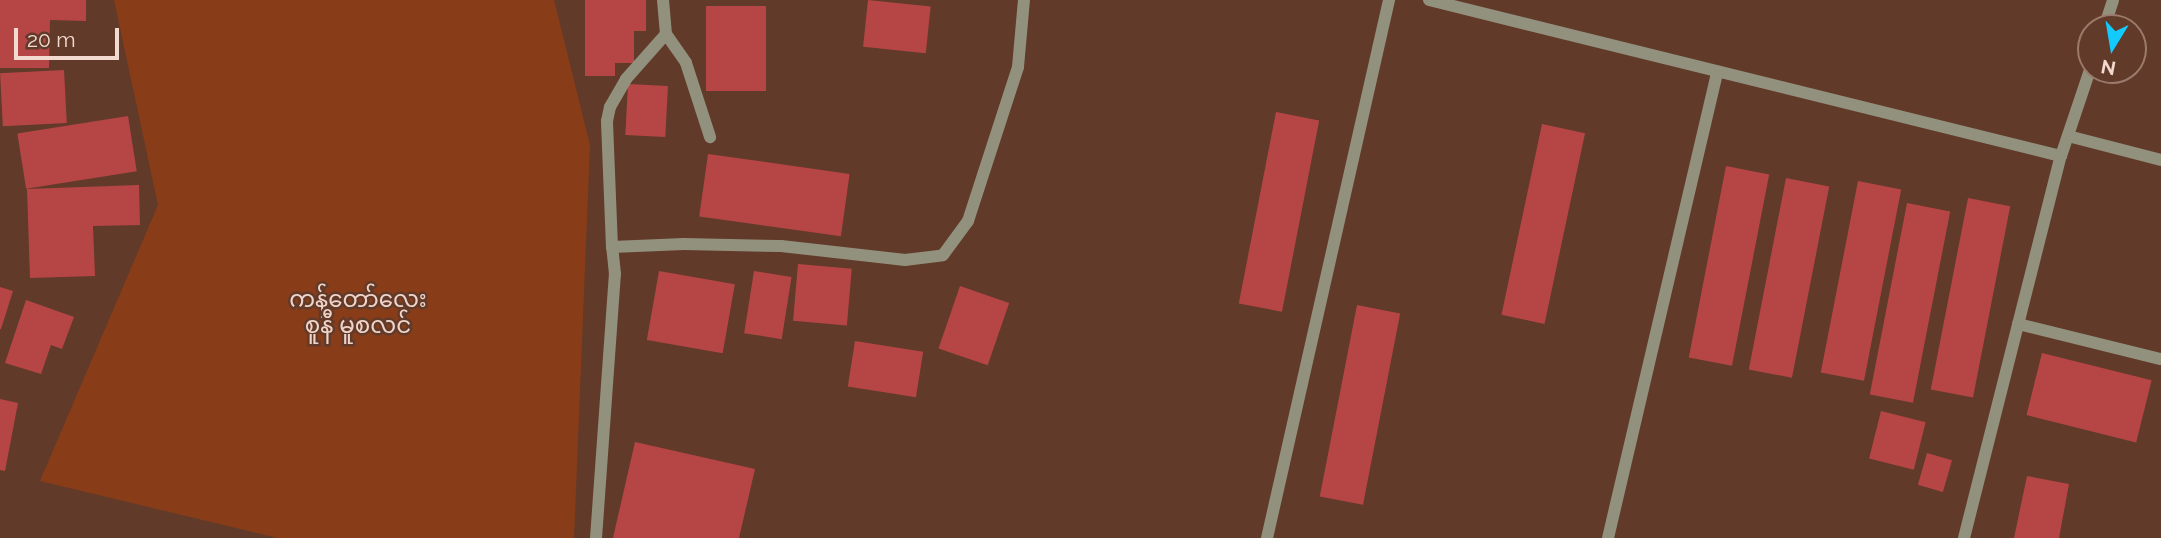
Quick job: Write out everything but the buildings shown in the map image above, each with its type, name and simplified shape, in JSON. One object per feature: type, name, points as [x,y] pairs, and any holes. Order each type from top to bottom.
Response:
[{"type":"street","points":[[663,0],[666,34],[686,63],[710,137]]},
{"type":"street","points":[[612,247],[684,244],[780,246],[905,260],[943,255],[968,221],[1018,66],[1024,0]]},
{"type":"street","points":[[1272,537],[1389,0]]},
{"type":"street","points":[[1429,0],[2061,156]]},
{"type":"street","points":[[596,538],[615,274],[607,121],[610,107],[626,79],[666,34]]},
{"type":"street","points":[[1608,538],[1717,72]]},
{"type":"street","points":[[1964,538],[2061,156],[2085,84]]},
{"type":"street","points":[[2068,136],[2161,160]]},
{"type":"street","points":[[2018,324],[2161,359]]},
{"type":"green space","name":"ကန်တော်လေး စူနီ မူစလင်","points":[[114,0],[554,0],[590,145],[574,538],[278,538],[40,481],[158,205]]}]
